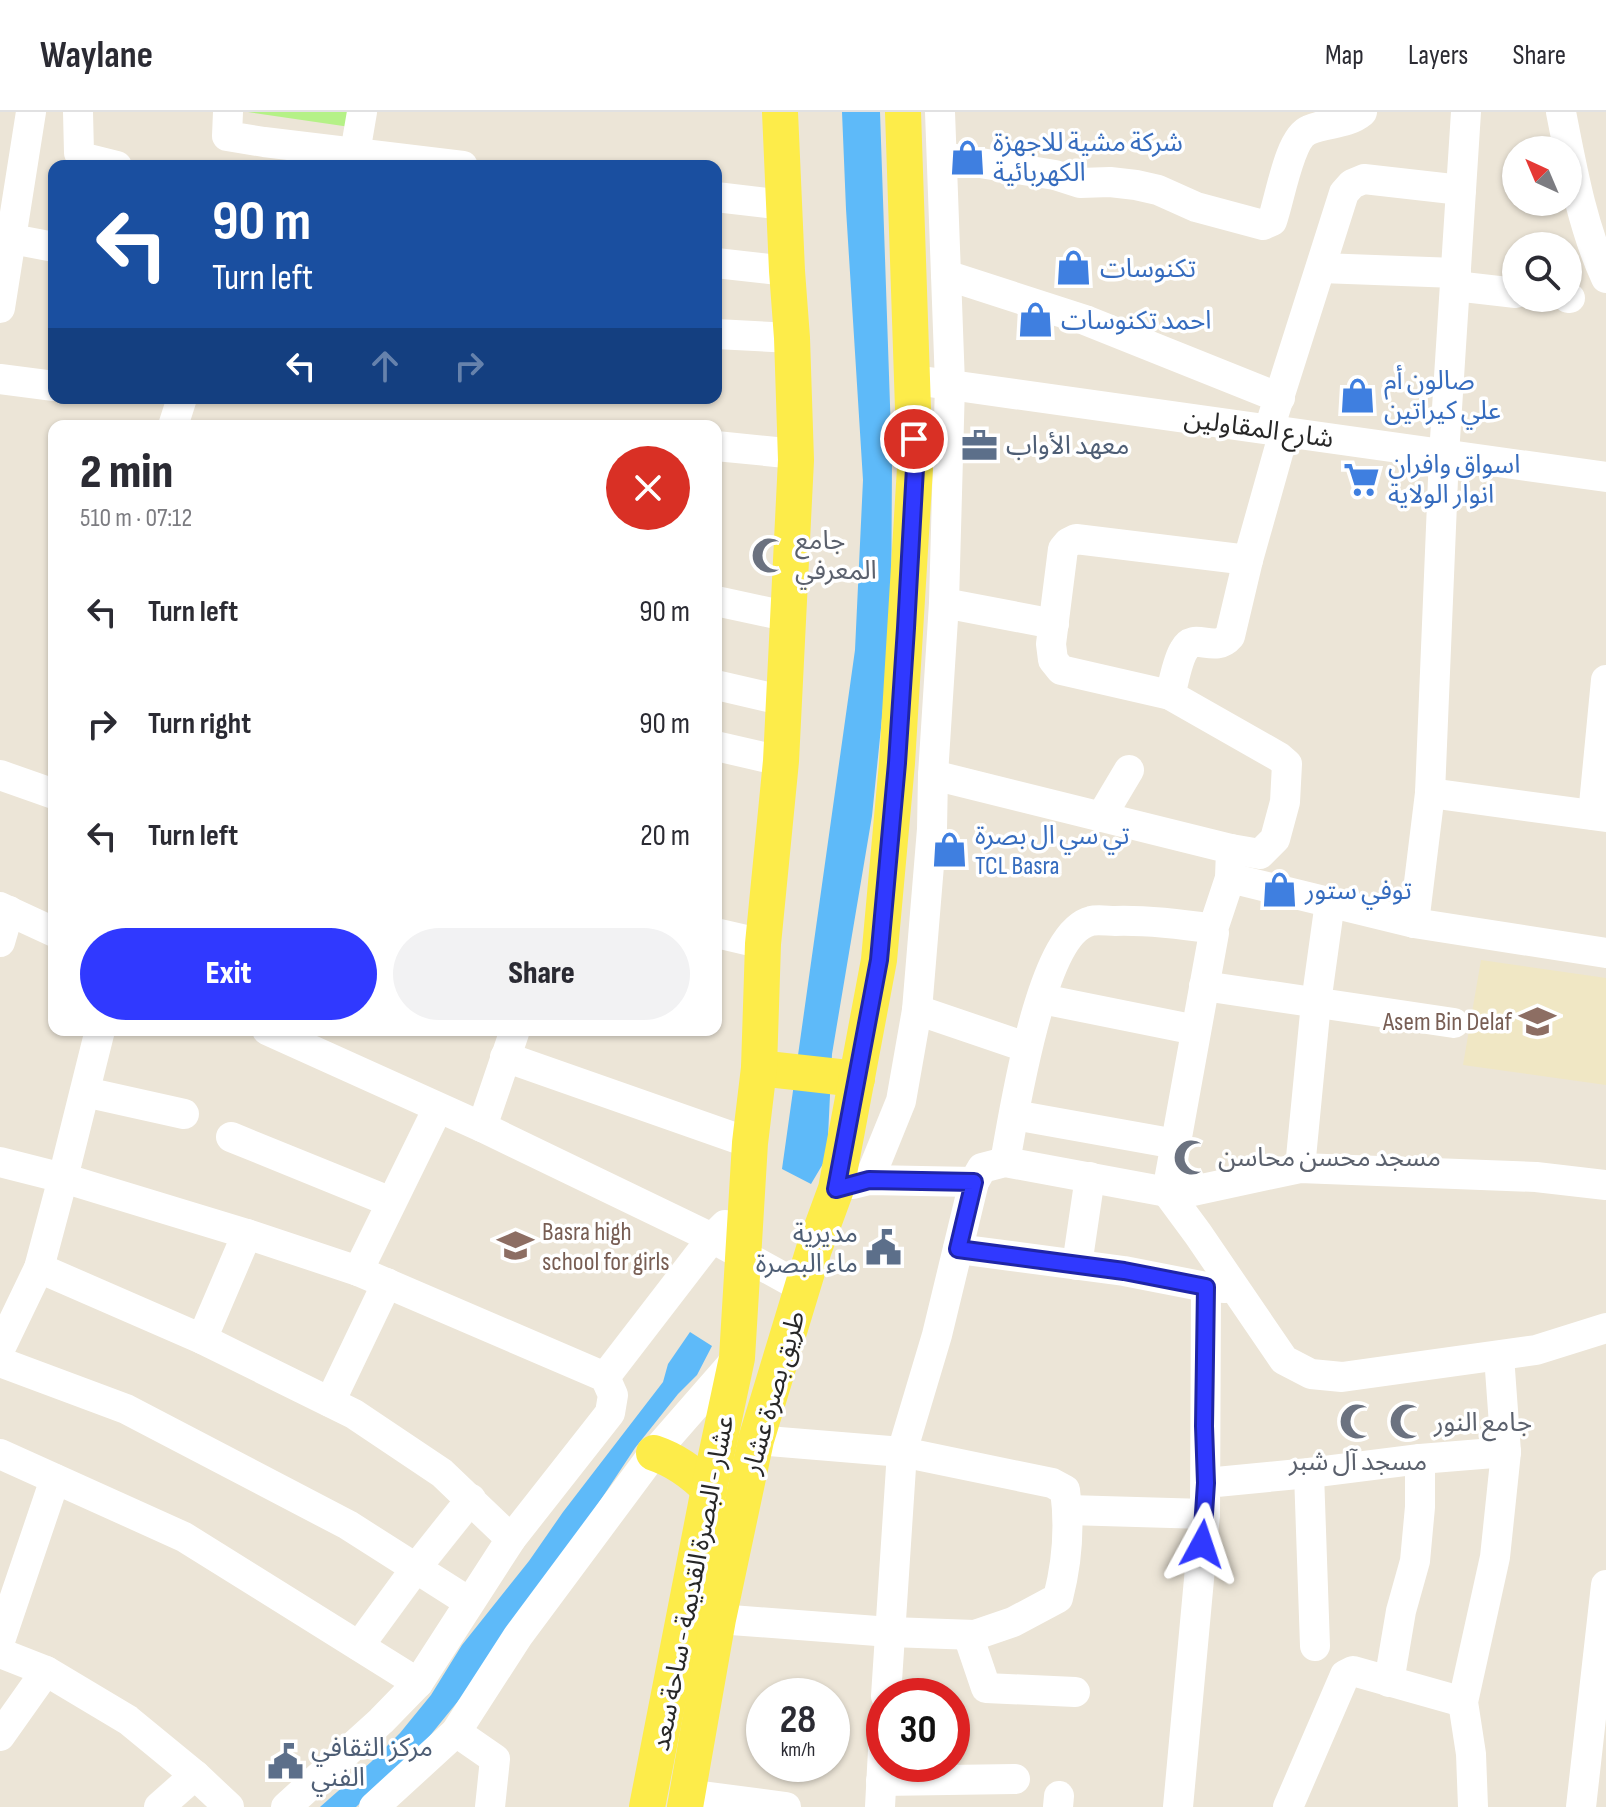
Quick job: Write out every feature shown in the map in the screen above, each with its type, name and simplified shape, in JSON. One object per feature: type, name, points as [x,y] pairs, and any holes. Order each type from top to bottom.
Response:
[{"type":"main road","name":"عشار - البصرة القديمة - ساحة سعد","points":[[647,1807],[737,1358],[750,1143],[768,1069],[763,944],[781,761],[796,454],[780,112]]},
{"type":"main road","name":"طريق بصرة عشار","points":[[686,1801],[718,1619],[756,1440],[814,1249],[852,1184],[849,1079],[879,960],[897,763],[915,468],[903,112]]},
{"type":"main road","points":[[768,1069],[849,1079]]},
{"type":"main road","points":[[654,1453],[668,1458],[709,1489]]},
{"type":"street","points":[[0,308],[31,112]]},
{"type":"street","points":[[78,112],[79,153],[93,160]]},
{"type":"street","points":[[228,112],[227,136],[260,154],[355,153],[413,160]]},
{"type":"street","points":[[355,153],[362,112]]},
{"type":"street","points":[[852,1184],[901,1101],[917,1010],[932,829],[944,603],[950,384],[940,112]]},
{"type":"street","points":[[943,157],[1055,175],[1080,183],[1110,182],[1158,190],[1196,207],[1263,225],[1272,221],[1294,145],[1302,134],[1310,129],[1343,122],[1362,112]]},
{"type":"street","points":[[1414,923],[1430,793],[1444,455],[1466,112]]},
{"type":"street","points":[[1561,112],[1575,181],[1591,240],[1606,278]]},
{"type":"street","points":[[1170,695],[1189,643],[1197,641],[1217,645],[1230,636],[1277,430],[1280,398],[1344,193],[1352,184],[1364,179],[1461,190]]},
{"type":"street","points":[[722,198],[784,205]]},
{"type":"street","points":[[12,239],[48,246]]},
{"type":"street","points":[[722,264],[787,271]]},
{"type":"street","points":[[1321,268],[1455,280],[1502,290]]},
{"type":"street","points":[[946,275],[1085,320],[1280,398]]},
{"type":"street","points":[[722,334],[792,338]]},
{"type":"street","points":[[0,379],[48,385]]},
{"type":"street","name":"شارع المقاولين","points":[[911,381],[1444,455],[1605,471]]},
{"type":"street","points":[[722,447],[796,454]]},
{"type":"street","points":[[1231,864],[1260,854],[1275,839],[1285,802],[1287,764],[1170,695],[1061,670],[1053,660],[1051,644],[1063,549],[1076,539],[1248,560]]},
{"type":"street","points":[[722,602],[790,617]]},
{"type":"street","points":[[944,603],[1054,624]]},
{"type":"street","points":[[1430,793],[1600,816],[1606,680]]},
{"type":"street","points":[[722,686],[785,701]]},
{"type":"street","points":[[722,747],[781,761]]},
{"type":"street","points":[[1101,817],[1129,770]]},
{"type":"street","points":[[0,775],[48,792]]},
{"type":"street","points":[[933,775],[1101,817],[1330,902],[1414,923],[1606,953]]},
{"type":"street","points":[[1231,864],[1213,929],[1167,1192],[1198,1234],[1221,1288],[1284,1360],[1311,1374],[1342,1377],[1499,1356],[1536,1350],[1606,1328]]},
{"type":"street","points":[[1300,1168],[1316,1003],[1330,902]]},
{"type":"street","points":[[0,942],[4,909],[48,929]]},
{"type":"street","points":[[1005,1162],[1026,1047],[1054,961],[1068,936],[1089,921],[1148,920],[1213,929]]},
{"type":"street","points":[[722,934],[763,944]]},
{"type":"street","points":[[1204,986],[1454,1023]]},
{"type":"street","points":[[1042,999],[1196,1030]]},
{"type":"street","points":[[917,1010],[1026,1047]]},
{"type":"street","points":[[0,1349],[8,1314],[39,1268],[99,1036]]},
{"type":"street","points":[[280,1036],[482,1127],[712,1238],[803,1288]]},
{"type":"street","points":[[482,1127],[510,1044],[750,1143]]},
{"type":"street","points":[[85,1092],[184,1114]]},
{"type":"street","points":[[358,1271],[438,1108]]},
{"type":"street","points":[[1014,1115],[1176,1144]]},
{"type":"street","points":[[231,1137],[391,1202]]},
{"type":"street","points":[[0,1162],[247,1234],[358,1271],[605,1377],[613,1395],[610,1413],[511,1539],[418,1683],[286,1807]]},
{"type":"street","points":[[887,1678],[902,1452],[937,1335],[974,1182],[982,1168],[1005,1162],[1167,1192],[1188,1192],[1300,1168],[1536,1177],[1606,1185]]},
{"type":"street","points":[[1077,1265],[1090,1177]]},
{"type":"street","points":[[852,1184],[974,1182]]},
{"type":"street","points":[[605,1377],[712,1238],[748,1202]]},
{"type":"street","points":[[202,1339],[247,1234]]},
{"type":"street","points":[[958,1249],[1124,1271],[1221,1288]]},
{"type":"street","points":[[39,1268],[202,1339],[354,1414],[442,1473],[511,1539]]},
{"type":"street","points":[[330,1402],[387,1283]]},
{"type":"street","points":[[1178,1807],[1205,1514],[1204,1426],[1221,1288]]},
{"type":"street","points":[[1473,1807],[1471,1754],[1463,1702],[1495,1557],[1506,1452],[1499,1356]]},
{"type":"street","points":[[374,1807],[456,1732],[518,1636],[654,1453],[737,1358]]},
{"type":"street","points":[[0,1362],[126,1409],[348,1525],[469,1602]]},
{"type":"street","points":[[718,1619],[975,1635],[1013,1622],[1058,1598],[1065,1573],[1068,1510],[1065,1490],[1052,1483],[902,1452],[756,1440]]},
{"type":"street","points":[[1206,1483],[1506,1452]]},
{"type":"street","points":[[0,1454],[184,1537],[418,1683]]},
{"type":"street","points":[[1389,1682],[1401,1611],[1415,1561],[1420,1459]]},
{"type":"street","points":[[1309,1473],[1315,1646]]},
{"type":"street","points":[[0,1641],[55,1479]]},
{"type":"street","points":[[359,1646],[471,1499]]},
{"type":"street","points":[[1068,1510],[1205,1514]]},
{"type":"street","points":[[1581,1807],[1606,1585]]},
{"type":"street","points":[[968,1635],[986,1688],[1075,1692]]},
{"type":"street","points":[[0,1653],[46,1671],[128,1720],[229,1807]]},
{"type":"street","points":[[0,1736],[46,1671]]},
{"type":"street","points":[[1288,1807],[1345,1675],[1353,1671],[1463,1702]]},
{"type":"street","points":[[456,1732],[495,1759],[490,1807]]},
{"type":"street","points":[[159,1807],[195,1775]]},
{"type":"street","points":[[880,1794],[1015,1779]]},
{"type":"street","points":[[686,1801],[786,1807]]},
{"type":"shaded area","name":"Asem Bin Delaf","points":[[1481,960],[1606,978],[1606,1085],[1463,1065]]},
{"type":"green space","points":[[248,112],[351,112],[350,127]]},
{"type":"water","points":[[842,112],[880,112],[892,463],[891,630],[872,816],[832,1054],[827,1157],[811,1184],[782,1169],[855,650],[863,480]]},
{"type":"water","points":[[690,1332],[712,1346],[697,1375],[635,1448],[472,1684],[424,1743],[356,1807],[320,1807],[400,1733],[431,1695],[462,1645],[663,1382],[668,1364]]},
{"type":"place","name":"شركة مشية للاجهزة الكهربائية","points":[[967,157]]},
{"type":"place","name":"تكنوسات","points":[[1074,268]]},
{"type":"place","name":"احمد تكنوسات","points":[[1035,320]]},
{"type":"place","name":"صالون أم علي كيراتين","points":[[1358,395]]},
{"type":"place","name":"معهد الأواب","points":[[980,445]]},
{"type":"place","name":"اسواق وافران انوار الولاية","points":[[1362,479]]},
{"type":"place","name":"جامع المعرفي","points":[[769,555]]},
{"type":"place","name":"تي سي ال بصرة TCL Basra","points":[[949,850]]},
{"type":"place","name":"توفي ستور","points":[[1279,890]]},
{"type":"place","name":"Asem Bin Delaf","points":[[1538,1021]]},
{"type":"place","name":"مسجد محسن محاسن","points":[[1192,1157]]},
{"type":"place","name":"Basra high school for girls","points":[[516,1246]]},
{"type":"place","name":"مديرية ماء البصرة","points":[[884,1248]]},
{"type":"place","name":"مسجد آل شبر","points":[[1358,1422]]},
{"type":"place","name":"جامع النور","points":[[1408,1422]]},
{"type":"place","name":"مركز الثقافي الفني","points":[[285,1762]]},
{"type":"route","points":[[914,439],[915,468],[897,763],[879,960],[836,1189],[869,1180],[974,1182],[958,1249],[1124,1271],[1206,1287],[1206,1483],[1202,1544]]}]
